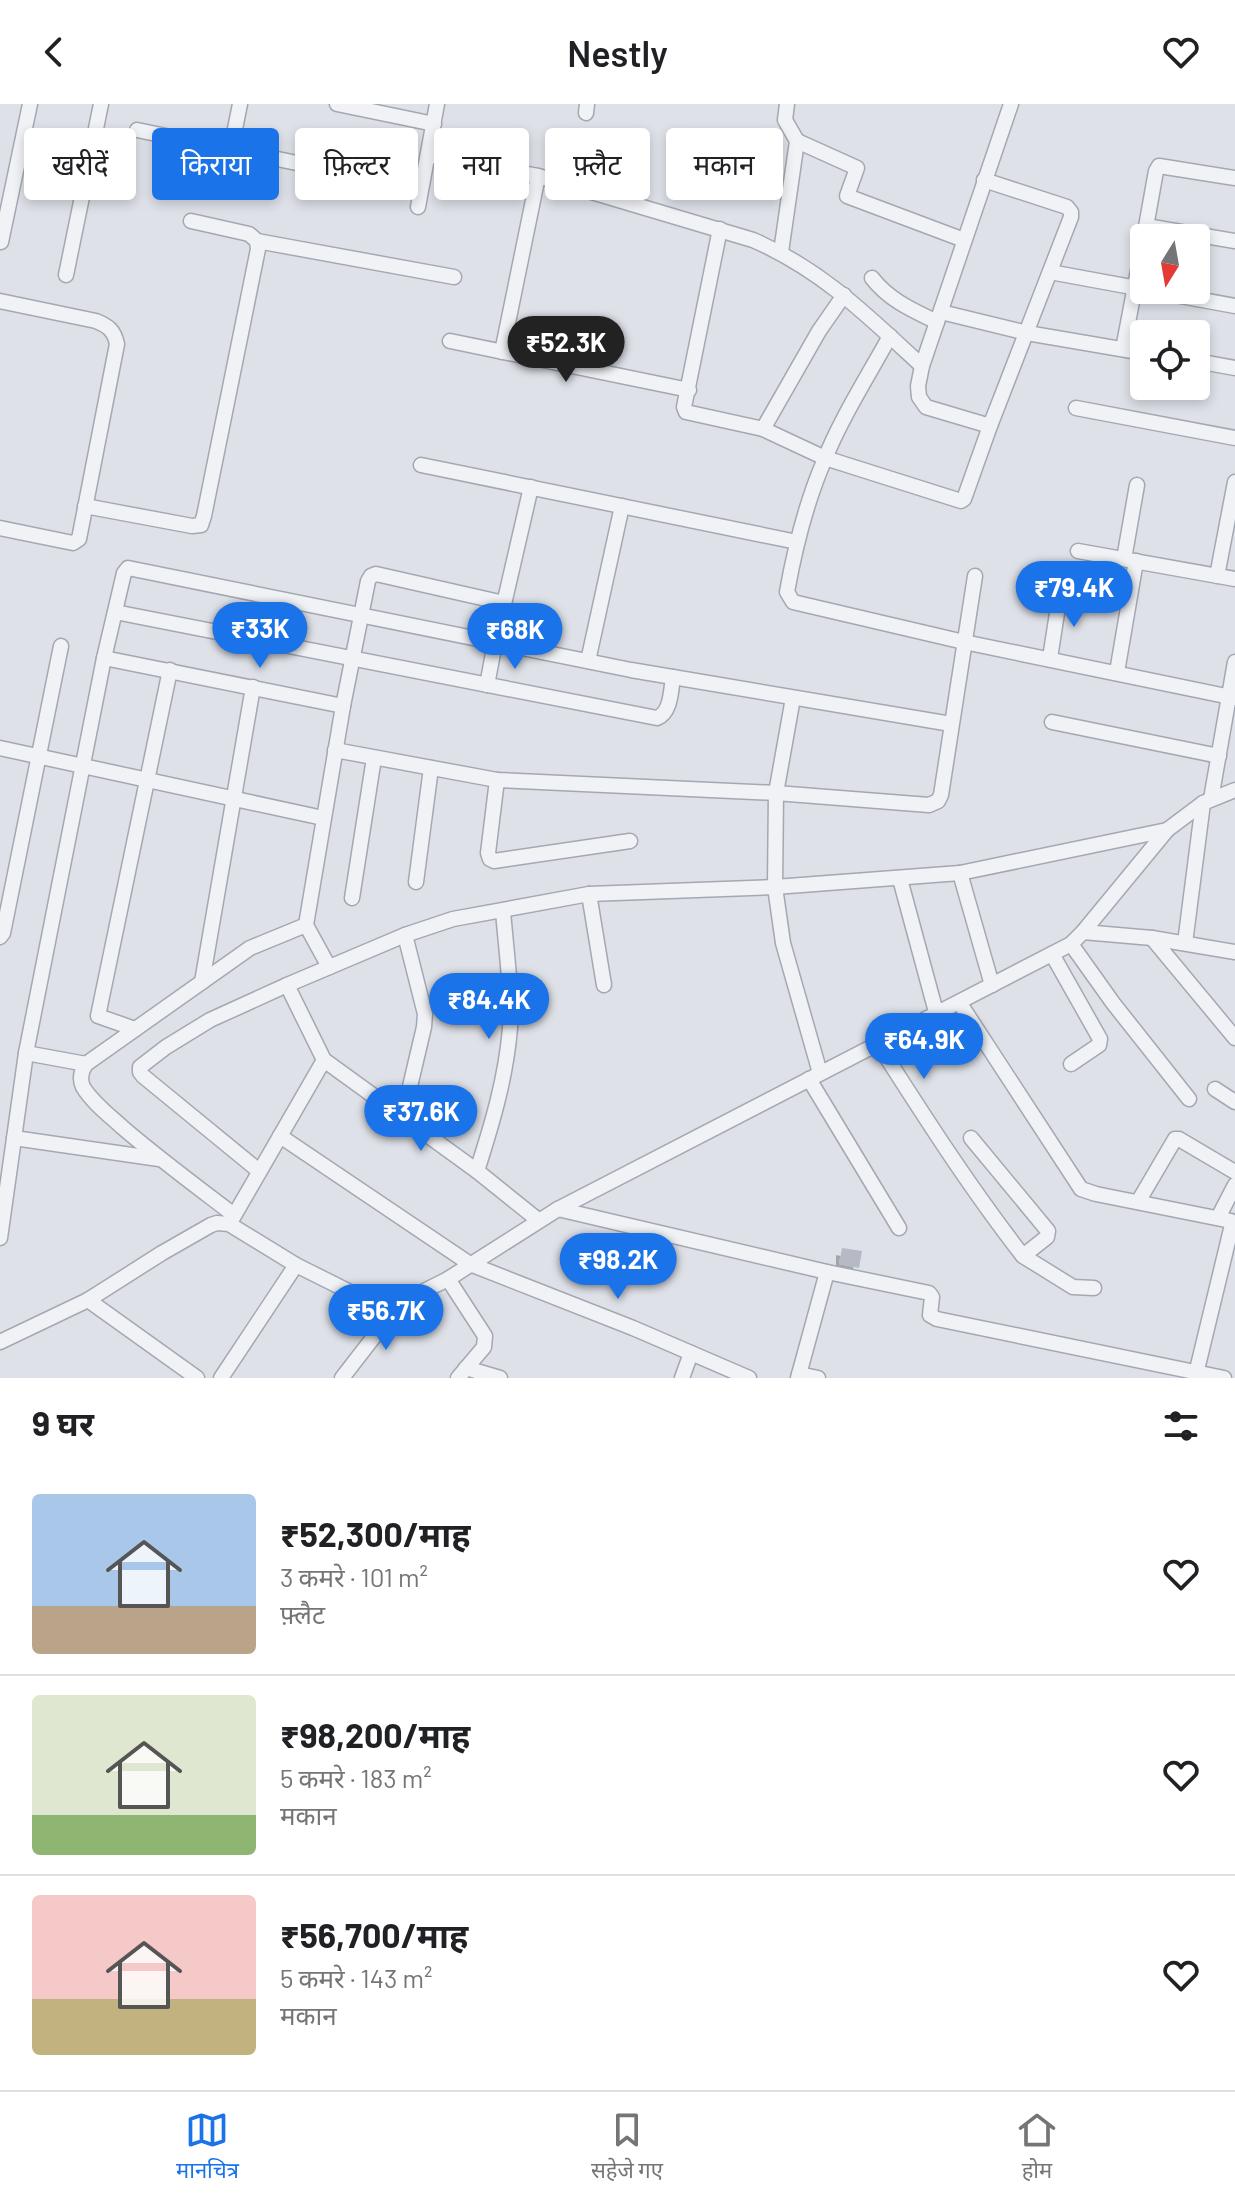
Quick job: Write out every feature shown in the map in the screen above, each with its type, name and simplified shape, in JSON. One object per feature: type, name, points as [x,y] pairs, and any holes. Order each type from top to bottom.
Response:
[{"type":"street","points":[[1,242],[30,104]]},
{"type":"street","points":[[66,275],[101,104]]},
{"type":"street","points":[[235,128],[240,104]]},
{"type":"street","points":[[337,104],[434,124]]},
{"type":"street","points":[[418,207],[437,104]]},
{"type":"street","points":[[787,104],[785,120],[797,141],[857,168],[847,196],[964,240]]},
{"type":"street","points":[[990,426],[926,407],[919,397],[918,386],[922,366],[1011,104]]},
{"type":"street","points":[[137,130],[152,133]]},
{"type":"street","points":[[781,252],[797,141]]},
{"type":"street","points":[[428,155],[538,176],[753,240],[816,273],[922,366]]},
{"type":"street","points":[[1147,224],[1159,166],[1235,178]]},
{"type":"street","points":[[502,352],[538,176]]},
{"type":"street","points":[[720,229],[684,407],[686,412],[763,429],[825,458],[957,502],[964,499],[1071,217],[1067,207],[984,180]]},
{"type":"street","points":[[191,221],[249,234],[257,241],[454,277]]},
{"type":"street","points":[[1210,239],[1235,241]]},
{"type":"street","points":[[85,506],[192,526],[201,525],[258,249],[257,241]]},
{"type":"street","points":[[1050,272],[1130,288]]},
{"type":"street","points":[[872,278],[895,301],[939,317],[1130,350]]},
{"type":"street","points":[[763,429],[819,331],[844,295]]},
{"type":"street","points":[[0,301],[96,321],[109,326],[117,344],[79,539],[73,543],[0,528]]},
{"type":"street","points":[[1210,302],[1235,306]]},
{"type":"street","points":[[1123,349],[1132,304]]},
{"type":"street","points":[[890,336],[825,458],[809,500],[787,592],[793,602],[964,642],[1232,697]]},
{"type":"street","points":[[450,341],[689,390]]},
{"type":"street","points":[[1210,364],[1235,368]]},
{"type":"street","points":[[1076,408],[1235,438]]},
{"type":"street","points":[[421,465],[797,542]]},
{"type":"street","points":[[1217,576],[1233,507],[1235,482]]},
{"type":"street","points":[[1117,672],[1137,485]]},
{"type":"street","points":[[487,685],[531,487]]},
{"type":"street","points":[[588,661],[622,506]]},
{"type":"street","points":[[1078,551],[1235,579]]},
{"type":"street","points":[[0,1238],[26,1053],[104,658],[124,573],[128,568],[588,661],[951,724]]},
{"type":"street","points":[[329,967],[306,925],[335,750],[368,581],[376,574],[504,603]]},
{"type":"street","points":[[335,750],[497,780],[776,793],[929,805],[941,795],[975,576]]},
{"type":"street","points":[[1050,658],[1060,594]]},
{"type":"street","points":[[115,612],[657,718],[664,716],[667,710],[673,677]]},
{"type":"street","points":[[0,937],[61,646]]},
{"type":"street","points":[[104,658],[343,706]]},
{"type":"street","points":[[1185,943],[1207,801],[1232,697],[1235,662]]},
{"type":"street","points":[[135,1029],[98,1016],[170,670]]},
{"type":"street","points":[[202,982],[253,687]]},
{"type":"street","points":[[793,698],[776,793],[775,887],[783,943],[814,1076],[899,1228]]},
{"type":"street","points":[[1052,722],[1219,756]]},
{"type":"street","points":[[0,748],[323,818]]},
{"type":"street","points":[[352,898],[374,758]]},
{"type":"street","points":[[416,882],[431,768]]},
{"type":"street","points":[[497,780],[488,853],[494,861],[630,841]]},
{"type":"street","points":[[342,1378],[400,1303],[448,1279],[538,1220],[1071,944],[1167,830],[1207,801],[1235,790]]},
{"type":"street","points":[[259,1171],[143,1076],[140,1067],[210,1020],[405,935],[453,919],[589,894],[775,887],[960,873],[1167,830]]},
{"type":"street","points":[[960,873],[992,985]]},
{"type":"street","points":[[900,879],[936,1012]]},
{"type":"street","points":[[589,894],[604,985]]},
{"type":"street","points":[[477,1171],[496,1111],[510,1028],[503,911]]},
{"type":"street","points":[[306,925],[250,948],[86,1064],[81,1071],[81,1080],[84,1088],[104,1110],[159,1159],[232,1220],[296,1265],[364,1299],[400,1303]]},
{"type":"street","points":[[1083,932],[1152,938],[1235,952]]},
{"type":"street","points":[[403,1116],[425,1014],[405,935]]},
{"type":"street","points":[[1152,938],[1235,1038]]},
{"type":"street","points":[[1071,944],[1189,1099]]},
{"type":"street","points":[[1052,954],[1100,1039],[1099,1045],[1071,1064]]},
{"type":"street","points":[[287,985],[324,1060],[477,1171],[538,1220]]},
{"type":"street","points":[[959,1002],[1081,1189],[1228,1219],[1232,1225],[1196,1375]]},
{"type":"street","points":[[878,1044],[961,1173],[1023,1256],[1073,1287],[1094,1288]]},
{"type":"street","points":[[26,1053],[86,1064]]},
{"type":"street","points":[[0,1342],[88,1300],[211,1225],[232,1220],[324,1060]]},
{"type":"street","points":[[1215,1089],[1235,1102]]},
{"type":"street","points":[[280,1136],[470,1264],[749,1378]]},
{"type":"street","points":[[14,1138],[159,1159]]},
{"type":"street","points":[[971,1138],[1048,1231],[1047,1237],[1023,1256]]},
{"type":"street","points":[[1138,1202],[1175,1139],[1235,1172]]},
{"type":"street","points":[[1218,1218],[1235,1185]]},
{"type":"street","points":[[558,1209],[929,1293],[932,1297],[930,1315],[937,1319],[1196,1375],[1224,1378]]},
{"type":"street","points":[[221,1378],[296,1265]]},
{"type":"street","points":[[818,1378],[798,1376],[827,1272]]},
{"type":"street","points":[[448,1279],[485,1336],[484,1347],[462,1373]]},
{"type":"street","points":[[88,1300],[197,1378]]},
{"type":"street","points":[[682,1378],[691,1353]]},
{"type":"street","points":[[462,1373],[500,1378]]},
{"type":"building","points":[[842,1248],[862,1251],[859,1268],[839,1264]]}]
